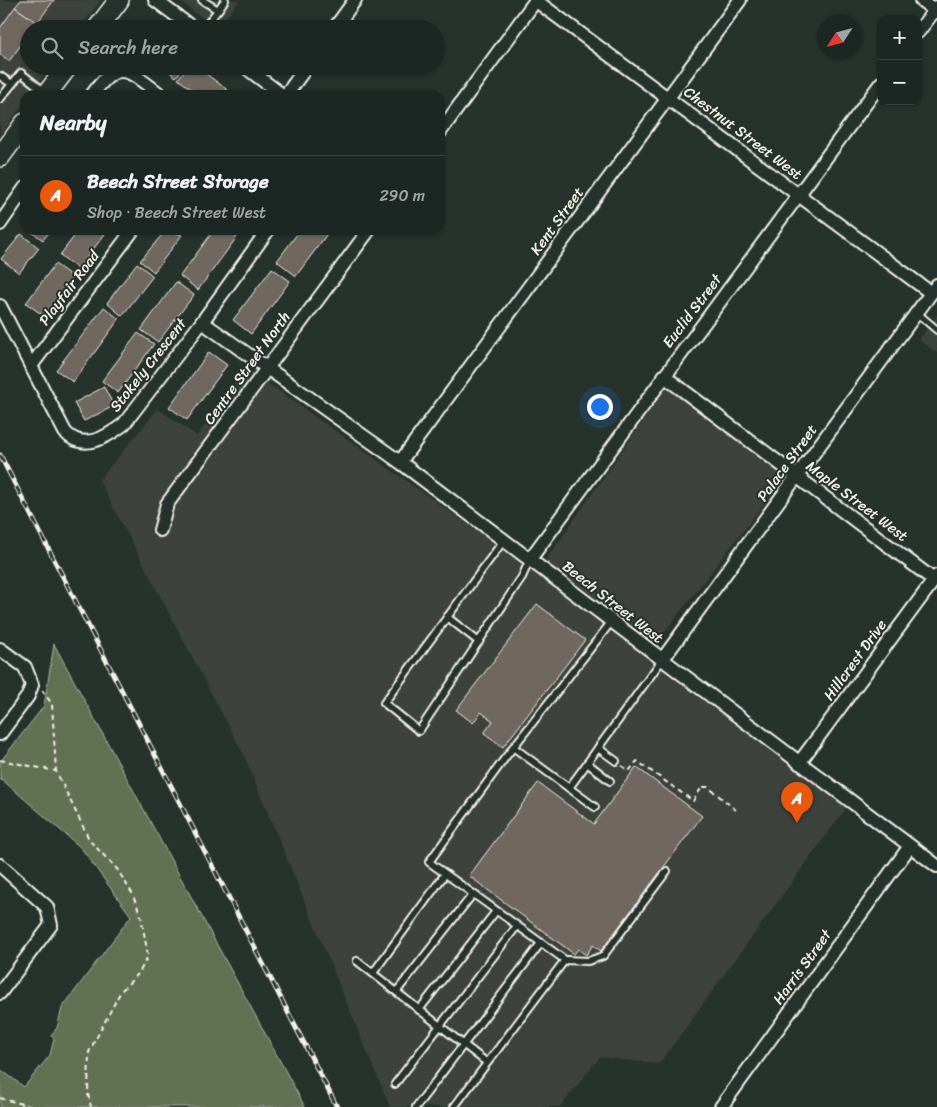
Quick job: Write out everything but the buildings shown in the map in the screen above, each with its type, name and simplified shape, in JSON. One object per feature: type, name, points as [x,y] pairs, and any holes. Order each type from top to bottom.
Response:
[{"type":"main road","points":[[104,20],[119,0]]},
{"type":"main road","points":[[49,90],[61,75]]},
{"type":"main road","points":[[0,156],[20,130]]},
{"type":"street","points":[[155,0],[182,20]]},
{"type":"street","points":[[341,20],[355,0]]},
{"type":"street","points":[[445,125],[536,0]]},
{"type":"street","name":"Chestnut Street West","points":[[536,0],[798,195],[934,289]]},
{"type":"street","name":"Kent Street","points":[[400,462],[740,0]]},
{"type":"street","points":[[921,0],[936,9],[922,27]]},
{"type":"street","points":[[96,90],[108,75]]},
{"type":"street","points":[[133,75],[154,90]]},
{"type":"street","points":[[256,75],[277,90]]},
{"type":"street","points":[[288,90],[300,75]]},
{"type":"street","name":"Euclid Street","points":[[530,559],[877,88]]},
{"type":"street","points":[[0,224],[20,195]]},
{"type":"street","name":"Playfair Road","points":[[31,366],[129,235]]},
{"type":"street","name":"Stokely Crescent","points":[[0,306],[65,432],[77,442],[85,443],[113,432],[124,424],[202,322],[264,235]]},
{"type":"street","name":"Centre Street North","points":[[160,530],[167,504],[364,235]]},
{"type":"street","name":"Palace Street","points":[[662,660],[934,289]]},
{"type":"street","name":"Beech Street West","points":[[202,322],[400,462],[910,846],[935,861]]},
{"type":"street","name":"Maple Street West","points":[[664,376],[936,578]]},
{"type":"street","name":"Hillcrest Drive","points":[[799,763],[936,578]]},
{"type":"street","points":[[0,649],[25,667],[36,687],[0,734]]},
{"type":"street","name":"Harris Street","points":[[721,1107],[910,846]]},
{"type":"street","points":[[0,865],[47,908],[51,925],[0,993]]},
{"type":"lane","points":[[202,0],[218,10]]},
{"type":"lane","points":[[210,20],[225,0]]},
{"type":"lane","points":[[0,99],[20,74]]},
{"type":"lane","points":[[23,75],[41,90]]},
{"type":"lane","points":[[0,76],[12,84]]},
{"type":"lane","points":[[917,313],[937,330]]},
{"type":"lane","points":[[504,540],[384,703],[418,731],[522,577],[530,559]]},
{"type":"lane","points":[[447,617],[479,642]]},
{"type":"lane","points":[[612,622],[513,747],[429,862],[565,960],[588,961],[603,956],[667,870]]},
{"type":"lane","points":[[569,788],[662,660]]},
{"type":"lane","points":[[513,747],[595,807]]},
{"type":"lane","points":[[598,748],[616,761]]},
{"type":"lane","points":[[587,764],[610,780]]},
{"type":"lane","points":[[373,973],[445,874]]},
{"type":"lane","points":[[397,991],[473,894]]},
{"type":"lane","points":[[419,1010],[496,911]]},
{"type":"lane","points":[[395,1084],[441,1027],[517,926]]},
{"type":"lane","points":[[416,1107],[541,943]]},
{"type":"lane","points":[[454,1107],[486,1062],[565,960]]},
{"type":"lane","points":[[357,961],[486,1062]]},
{"type":"path","points":[[36,687],[52,704],[56,771],[90,841],[117,869],[132,893],[141,916],[148,956],[139,973],[121,991],[89,1052],[88,1094],[91,1107]]},
{"type":"path","points":[[0,760],[56,771]]},
{"type":"path","points":[[616,761],[629,771],[637,761],[693,801],[702,788],[708,787],[736,810]]},
{"type":"path","points":[[0,1098],[33,1107]]},
{"type":"shaded area","points":[[0,0],[101,0],[86,20],[20,20],[20,75],[44,75],[34,90],[20,90],[20,109],[0,135]]},
{"type":"shaded area","points":[[178,0],[239,0],[225,20],[206,20]]},
{"type":"shaded area","points":[[937,315],[937,353],[919,340]]},
{"type":"shaded area","points":[[246,368],[537,573],[666,388],[785,477],[645,657],[846,808],[659,1064],[600,1057],[560,1107],[390,1107],[244,755],[99,480],[158,409],[197,436]]},
{"type":"green space","points":[[54,644],[305,1107],[0,1107],[0,1069],[24,1087],[50,1055],[54,1039],[51,1035],[57,1028],[62,1008],[131,916],[81,848],[0,778],[0,762],[44,706]]},
{"type":"railway","points":[[0,455],[337,1107]]},
{"type":"place","name":"Beech Street Storage","points":[[797,823]]}]
